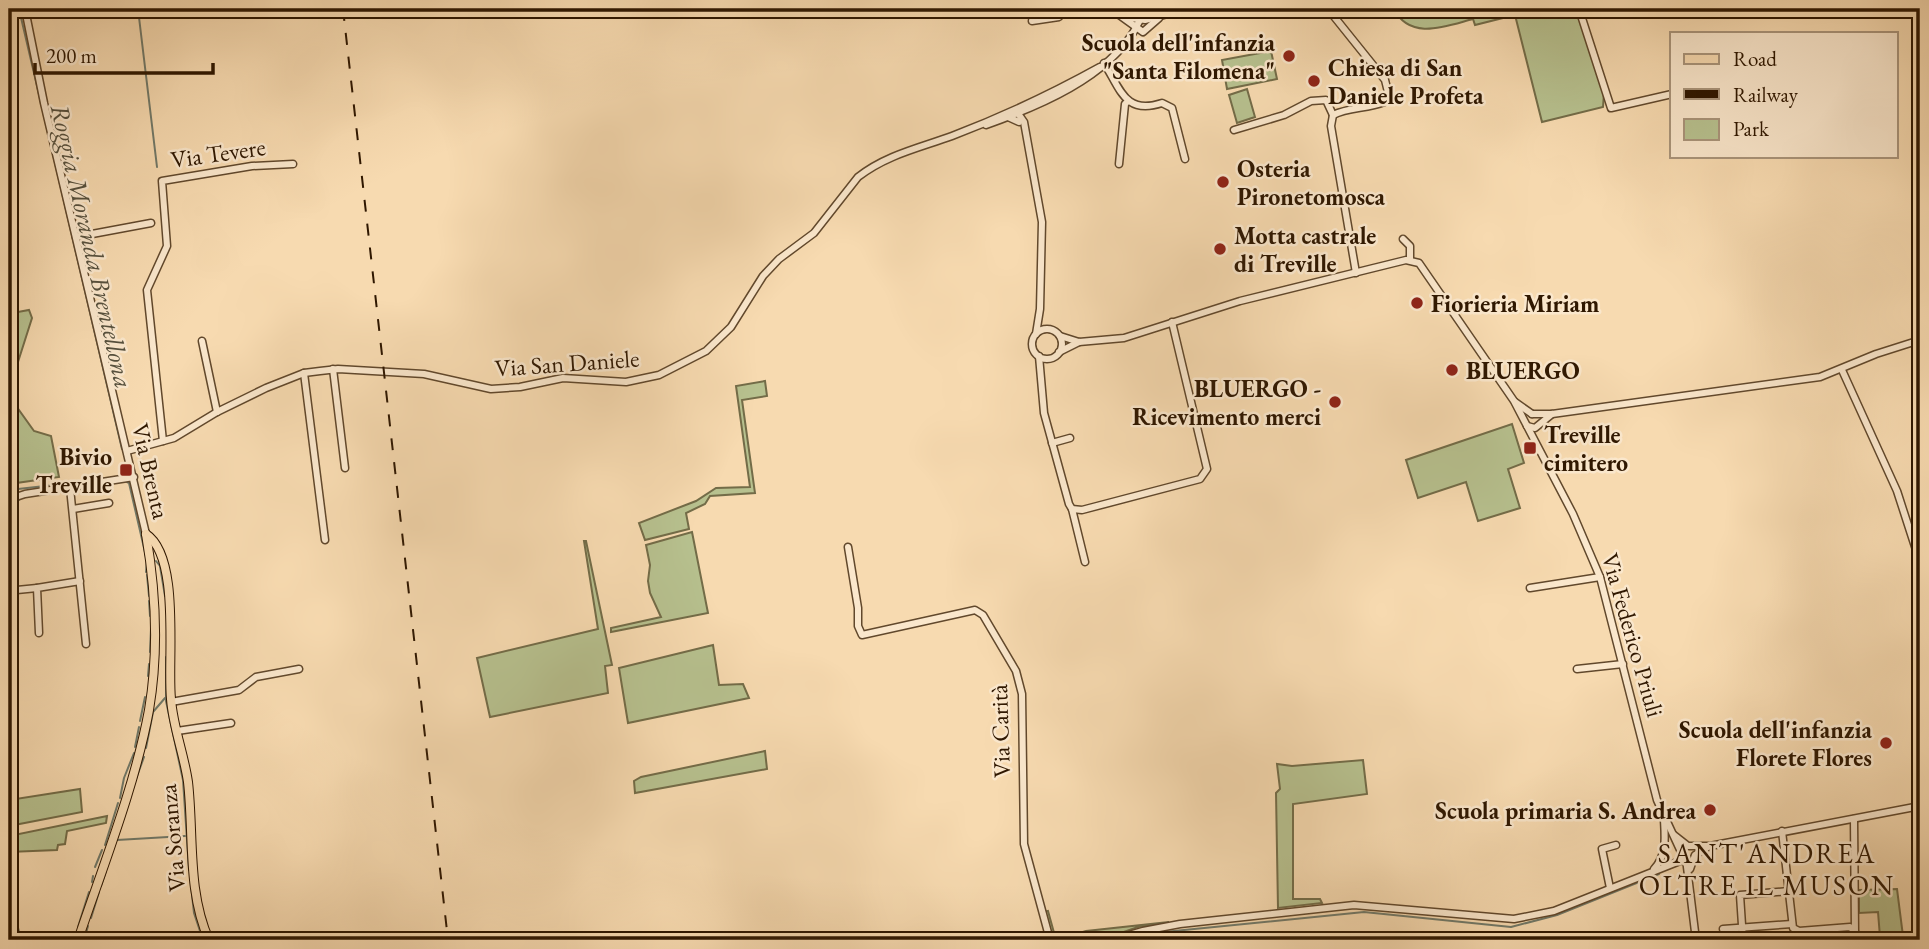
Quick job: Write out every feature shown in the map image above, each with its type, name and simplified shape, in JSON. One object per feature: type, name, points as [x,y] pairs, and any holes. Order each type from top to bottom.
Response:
[{"type":"main road","name":"Via Soranza","points":[[146,534],[157,548],[169,589],[171,702],[189,790],[198,909],[209,940]]},
{"type":"main road","name":"Via Brenta","points":[[79,940],[136,763],[149,709],[155,659],[155,616],[146,534]]},
{"type":"main road","points":[[9,926],[12,940]]},
{"type":"street","name":"Via Brenta","points":[[25,9],[146,534]]},
{"type":"street","points":[[1032,21],[1059,18],[1061,9]]},
{"type":"street","points":[[1111,9],[1141,26],[1187,9]]},
{"type":"street","points":[[1328,9],[1385,80],[1388,92],[1384,102],[1374,107],[1333,115]]},
{"type":"street","points":[[1579,9],[1611,108],[1670,94]]},
{"type":"street","name":"Via San Daniele","points":[[333,369],[424,374],[491,389],[520,387],[563,378],[626,382],[659,375],[706,351],[731,327],[764,276],[779,259],[814,233],[858,177],[881,160],[1006,117],[1089,78],[1141,26]]},
{"type":"street","points":[[1102,65],[1128,101],[1146,107],[1162,103],[1172,108],[1185,159]]},
{"type":"street","name":"Via San Daniele","points":[[954,135],[1102,65]]},
{"type":"street","points":[[998,116],[1017,112],[1037,101],[1037,98]]},
{"type":"street","points":[[1234,130],[1284,115],[1311,101],[1326,100],[1333,115],[1331,124],[1336,164],[1356,273]]},
{"type":"street","points":[[1119,164],[1125,104],[1128,101]]},
{"type":"street","points":[[1021,122],[1031,106]]},
{"type":"street","points":[[1017,112],[1025,135],[1042,222],[1040,309],[1033,347],[1039,356],[1043,378],[1044,413],[1085,562]]},
{"type":"street","points":[[1006,117],[1021,122]]},
{"type":"street","name":"Via Tevere","points":[[163,441],[147,290],[167,246],[162,181],[252,166],[293,164]]},
{"type":"street","points":[[76,237],[151,223]]},
{"type":"street","points":[[1403,239],[1410,246],[1413,261],[1431,279],[1514,401],[1539,419],[1541,451]]},
{"type":"street","points":[[1043,378],[1051,358],[1079,342],[1124,338],[1240,301],[1413,261]]},
{"type":"street","points":[[1040,309],[1042,320],[1050,330],[1079,342]]},
{"type":"street","points":[[1072,509],[1082,510],[1199,480],[1205,474],[1208,464],[1172,321]]},
{"type":"street","points":[[1036,334],[1050,330]]},
{"type":"street","points":[[1059,352],[1062,346],[1060,336]]},
{"type":"street","points":[[1552,414],[1533,429],[1526,424],[1528,416],[1533,414],[1552,414],[1820,377],[1920,340]]},
{"type":"street","points":[[202,341],[217,412]]},
{"type":"street","points":[[1039,356],[1051,358]]},
{"type":"street","points":[[127,451],[189,430],[217,412],[266,388],[304,373],[333,369],[345,468]]},
{"type":"street","points":[[1842,370],[1897,491],[1920,562]]},
{"type":"street","points":[[304,373],[325,540]]},
{"type":"street","name":"Via Federico Priuli","points":[[1514,401],[1569,503],[1600,577],[1656,793],[1662,811],[1687,857]]},
{"type":"street","points":[[1052,443],[1070,438]]},
{"type":"street","points":[[9,503],[19,495],[134,477]]},
{"type":"street","points":[[70,488],[86,644]]},
{"type":"street","points":[[73,509],[109,503]]},
{"type":"street","name":"Via Carità","points":[[848,547],[858,608],[858,626],[862,635],[975,610],[984,615],[1016,671],[1022,694],[1024,844],[1050,940]]},
{"type":"street","points":[[1530,588],[1600,577]]},
{"type":"street","points":[[17,590],[80,581]]},
{"type":"street","points":[[37,587],[38,634]]},
{"type":"street","points":[[1577,669],[1623,664]]},
{"type":"street","points":[[171,702],[239,690],[256,677],[299,668]]},
{"type":"street","points":[[177,731],[232,723]]},
{"type":"street","points":[[1696,940],[1687,857],[1683,849],[1920,806]]},
{"type":"street","points":[[1650,873],[1660,861],[1664,848],[1662,811]]},
{"type":"street","points":[[1854,819],[1855,932],[1858,940]]},
{"type":"street","points":[[1782,831],[1796,940]]},
{"type":"street","name":"Via Federico Priuli","points":[[1674,835],[1690,846]]},
{"type":"street","points":[[1610,888],[1602,849],[1616,845]]},
{"type":"street","points":[[1687,857],[1695,851],[1690,846]]},
{"type":"street","points":[[1112,940],[1180,924],[1354,905],[1514,919],[1554,911],[1710,846]]},
{"type":"street","points":[[1743,940],[1741,894],[1789,891]]},
{"type":"street","points":[[1723,929],[1850,927],[1855,932]]},
{"type":"green space","points":[[1394,9],[1576,9],[1604,93],[1603,107],[1542,122],[1515,15],[1475,25],[1473,19],[1429,29],[1409,25]]},
{"type":"green space","points":[[1271,51],[1277,79],[1227,89],[1222,60]]},
{"type":"green space","points":[[1247,89],[1255,117],[1237,123],[1229,95]]},
{"type":"green space","points":[[9,308],[18,312],[29,310],[32,318],[18,362],[9,364]]},
{"type":"green space","points":[[15,365],[18,388],[14,403],[34,431],[51,436],[59,477],[9,484],[9,366]]},
{"type":"green space","points":[[765,381],[767,396],[742,400],[755,493],[710,496],[705,504],[686,513],[689,529],[645,540],[639,523],[696,501],[716,488],[750,487],[736,386]]},
{"type":"green space","points":[[1512,424],[1524,463],[1508,469],[1520,508],[1478,521],[1466,482],[1418,498],[1406,460]]},
{"type":"green space","points":[[692,532],[708,613],[611,632],[611,628],[661,617],[650,593],[650,565],[646,545]]},
{"type":"green space","points":[[584,541],[612,665],[605,666],[608,693],[490,717],[477,658],[598,629]]},
{"type":"green space","points":[[713,645],[719,685],[743,684],[749,698],[628,723],[619,668]]},
{"type":"green space","points":[[765,751],[767,769],[635,793],[634,781],[641,777]]},
{"type":"green space","points":[[1363,760],[1367,794],[1293,804],[1293,899],[1320,899],[1322,903],[1278,908],[1276,793],[1280,789],[1277,764],[1292,766]]},
{"type":"green space","points":[[80,789],[82,812],[9,826],[9,800]]},
{"type":"green space","points":[[107,816],[106,823],[67,831],[65,844],[58,845],[57,850],[9,852],[9,836]]},
{"type":"green space","points":[[1897,889],[1903,936],[1880,937],[1878,912],[1859,913],[1859,890]]},
{"type":"green space","points":[[1048,911],[1056,940],[1052,940],[1043,912]]},
{"type":"green space","points":[[1169,922],[1138,927],[1101,940],[1056,940],[1086,931]]},
{"type":"waterway","name":"Roggia Moranda Brentellona","points":[[19,9],[122,449]]},
{"type":"waterway","points":[[138,9],[157,167]]},
{"type":"waterway","points":[[9,490],[81,482]]},
{"type":"waterway","name":"Roggia Moranda Brentellona","points":[[127,482],[147,561],[146,572]]},
{"type":"waterway","points":[[75,490],[101,486]]},
{"type":"waterway","points":[[9,514],[11,506],[20,499]]},
{"type":"waterway","name":"Roggia Moranda Brentellona","points":[[156,561],[160,566],[165,596]]},
{"type":"waterway","points":[[147,575],[149,596]]},
{"type":"waterway","points":[[149,601],[150,616]]},
{"type":"waterway","points":[[150,652],[151,628]]},
{"type":"waterway","name":"Roggia Moranda Brentellona","points":[[166,657],[166,701],[183,780],[189,870]]},
{"type":"waterway","points":[[148,676],[149,664]]},
{"type":"waterway","points":[[140,721],[145,697]]},
{"type":"waterway","points":[[146,748],[153,712],[165,698]]},
{"type":"waterway","points":[[135,747],[139,727]]},
{"type":"waterway","points":[[120,798],[124,778],[134,753]]},
{"type":"waterway","points":[[136,779],[144,757]]},
{"type":"waterway","points":[[105,845],[118,803]]},
{"type":"waterway","points":[[117,840],[185,836]]},
{"type":"waterway","points":[[95,867],[102,850]]},
{"type":"waterway","points":[[101,886],[106,871]]},
{"type":"waterway","points":[[1123,940],[1154,933],[1364,912],[1511,927],[1557,915],[1659,874]]},
{"type":"waterway","points":[[92,882],[93,876]]},
{"type":"waterway","points":[[191,886],[194,913],[203,940]]},
{"type":"waterway","points":[[78,927],[89,892]]},
{"type":"waterway","points":[[91,918],[99,892]]},
{"type":"waterway","points":[[11,899],[21,940]]},
{"type":"waterway","points":[[84,940],[88,926]]},
{"type":"railway","points":[[343,9],[448,940]]},
{"type":"place","name":"Scuola dell'infanzia \"Santa Filomena\"","points":[[1289,56]]},
{"type":"place","name":"Chiesa di San Daniele Profeta","points":[[1314,81]]},
{"type":"place","name":"Osteria Pironetomosca","points":[[1223,182]]},
{"type":"place","name":"Motta castrale di Treville","points":[[1220,249]]},
{"type":"place","name":"Fiorieria Miriam","points":[[1417,303]]},
{"type":"place","name":"BLUERGO","points":[[1452,370]]},
{"type":"place","name":"BLUERGO - Ricevimento merci","points":[[1335,402]]},
{"type":"place","name":"Treville cimitero","points":[[1530,448]]},
{"type":"place","name":"Bivio Treville","points":[[126,470]]},
{"type":"place","name":"Scuola dell'infanzia Florete Flores","points":[[1886,743]]},
{"type":"place","name":"Scuola primaria S. Andrea","points":[[1710,810]]},
{"type":"district","name":"SANT'ANDREA OLTRE IL MUSON","points":[[1767,869]]}]
